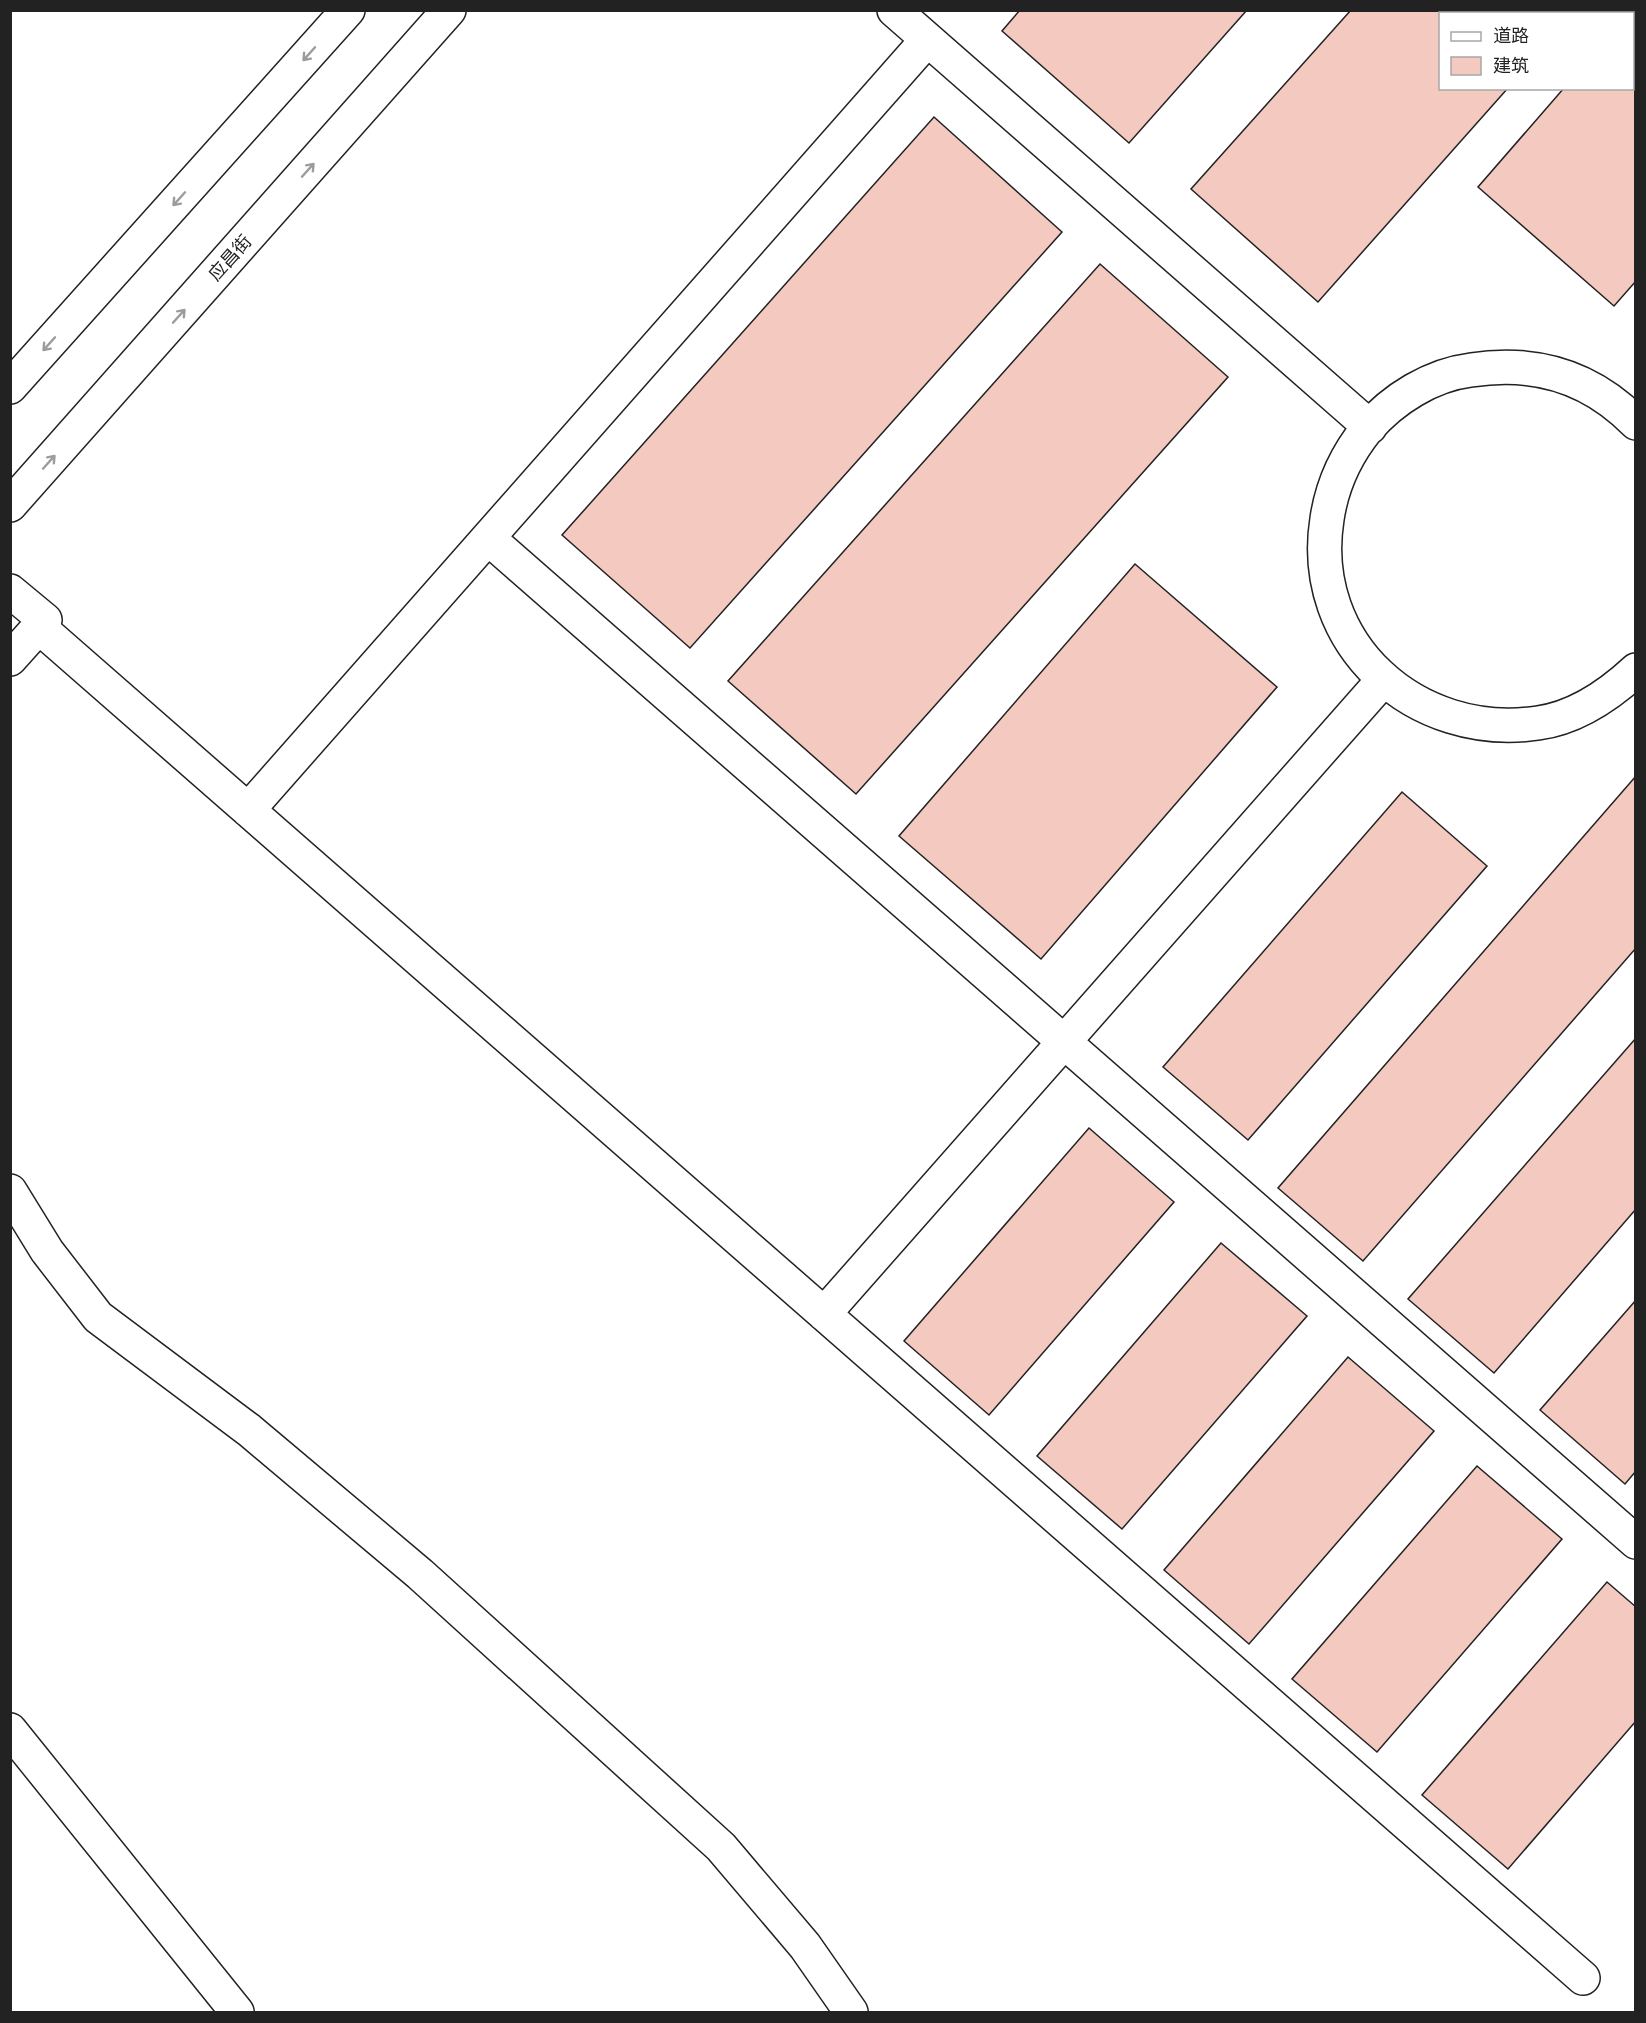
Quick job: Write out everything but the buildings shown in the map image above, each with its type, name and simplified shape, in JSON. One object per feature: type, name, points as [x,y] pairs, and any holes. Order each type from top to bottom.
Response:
[{"type":"main road","points":[[10,387],[348,10]]},
{"type":"main road","name":"应昌街","points":[[10,506],[449,10]]},
{"type":"main road","points":[[894,10],[1370,427]]},
{"type":"main road","points":[[248,810],[927,40]]},
{"type":"main road","points":[[1635,421],[1593,389],[1563,375],[1531,368],[1498,366],[1465,370],[1433,381],[1404,396],[1357,442],[1341,470],[1330,501],[1324,533],[1325,564],[1330,593],[1341,622],[1356,648],[1384,679],[1398,691],[1424,707],[1451,718],[1481,725],[1511,726],[1540,723],[1596,702],[1620,685],[1635,670]]},
{"type":"main road","points":[[488,537],[1635,1542]]},
{"type":"main road","points":[[10,591],[45,620],[10,659]]},
{"type":"main road","points":[[39,627],[1583,1978]]},
{"type":"main road","points":[[825,1314],[1384,679]]},
{"type":"main road","points":[[10,1191],[47,1251],[98,1317],[249,1430],[420,1574],[720,1847],[805,1946],[850,2013]]},
{"type":"main road","points":[[10,1730],[237,2013]]}]
